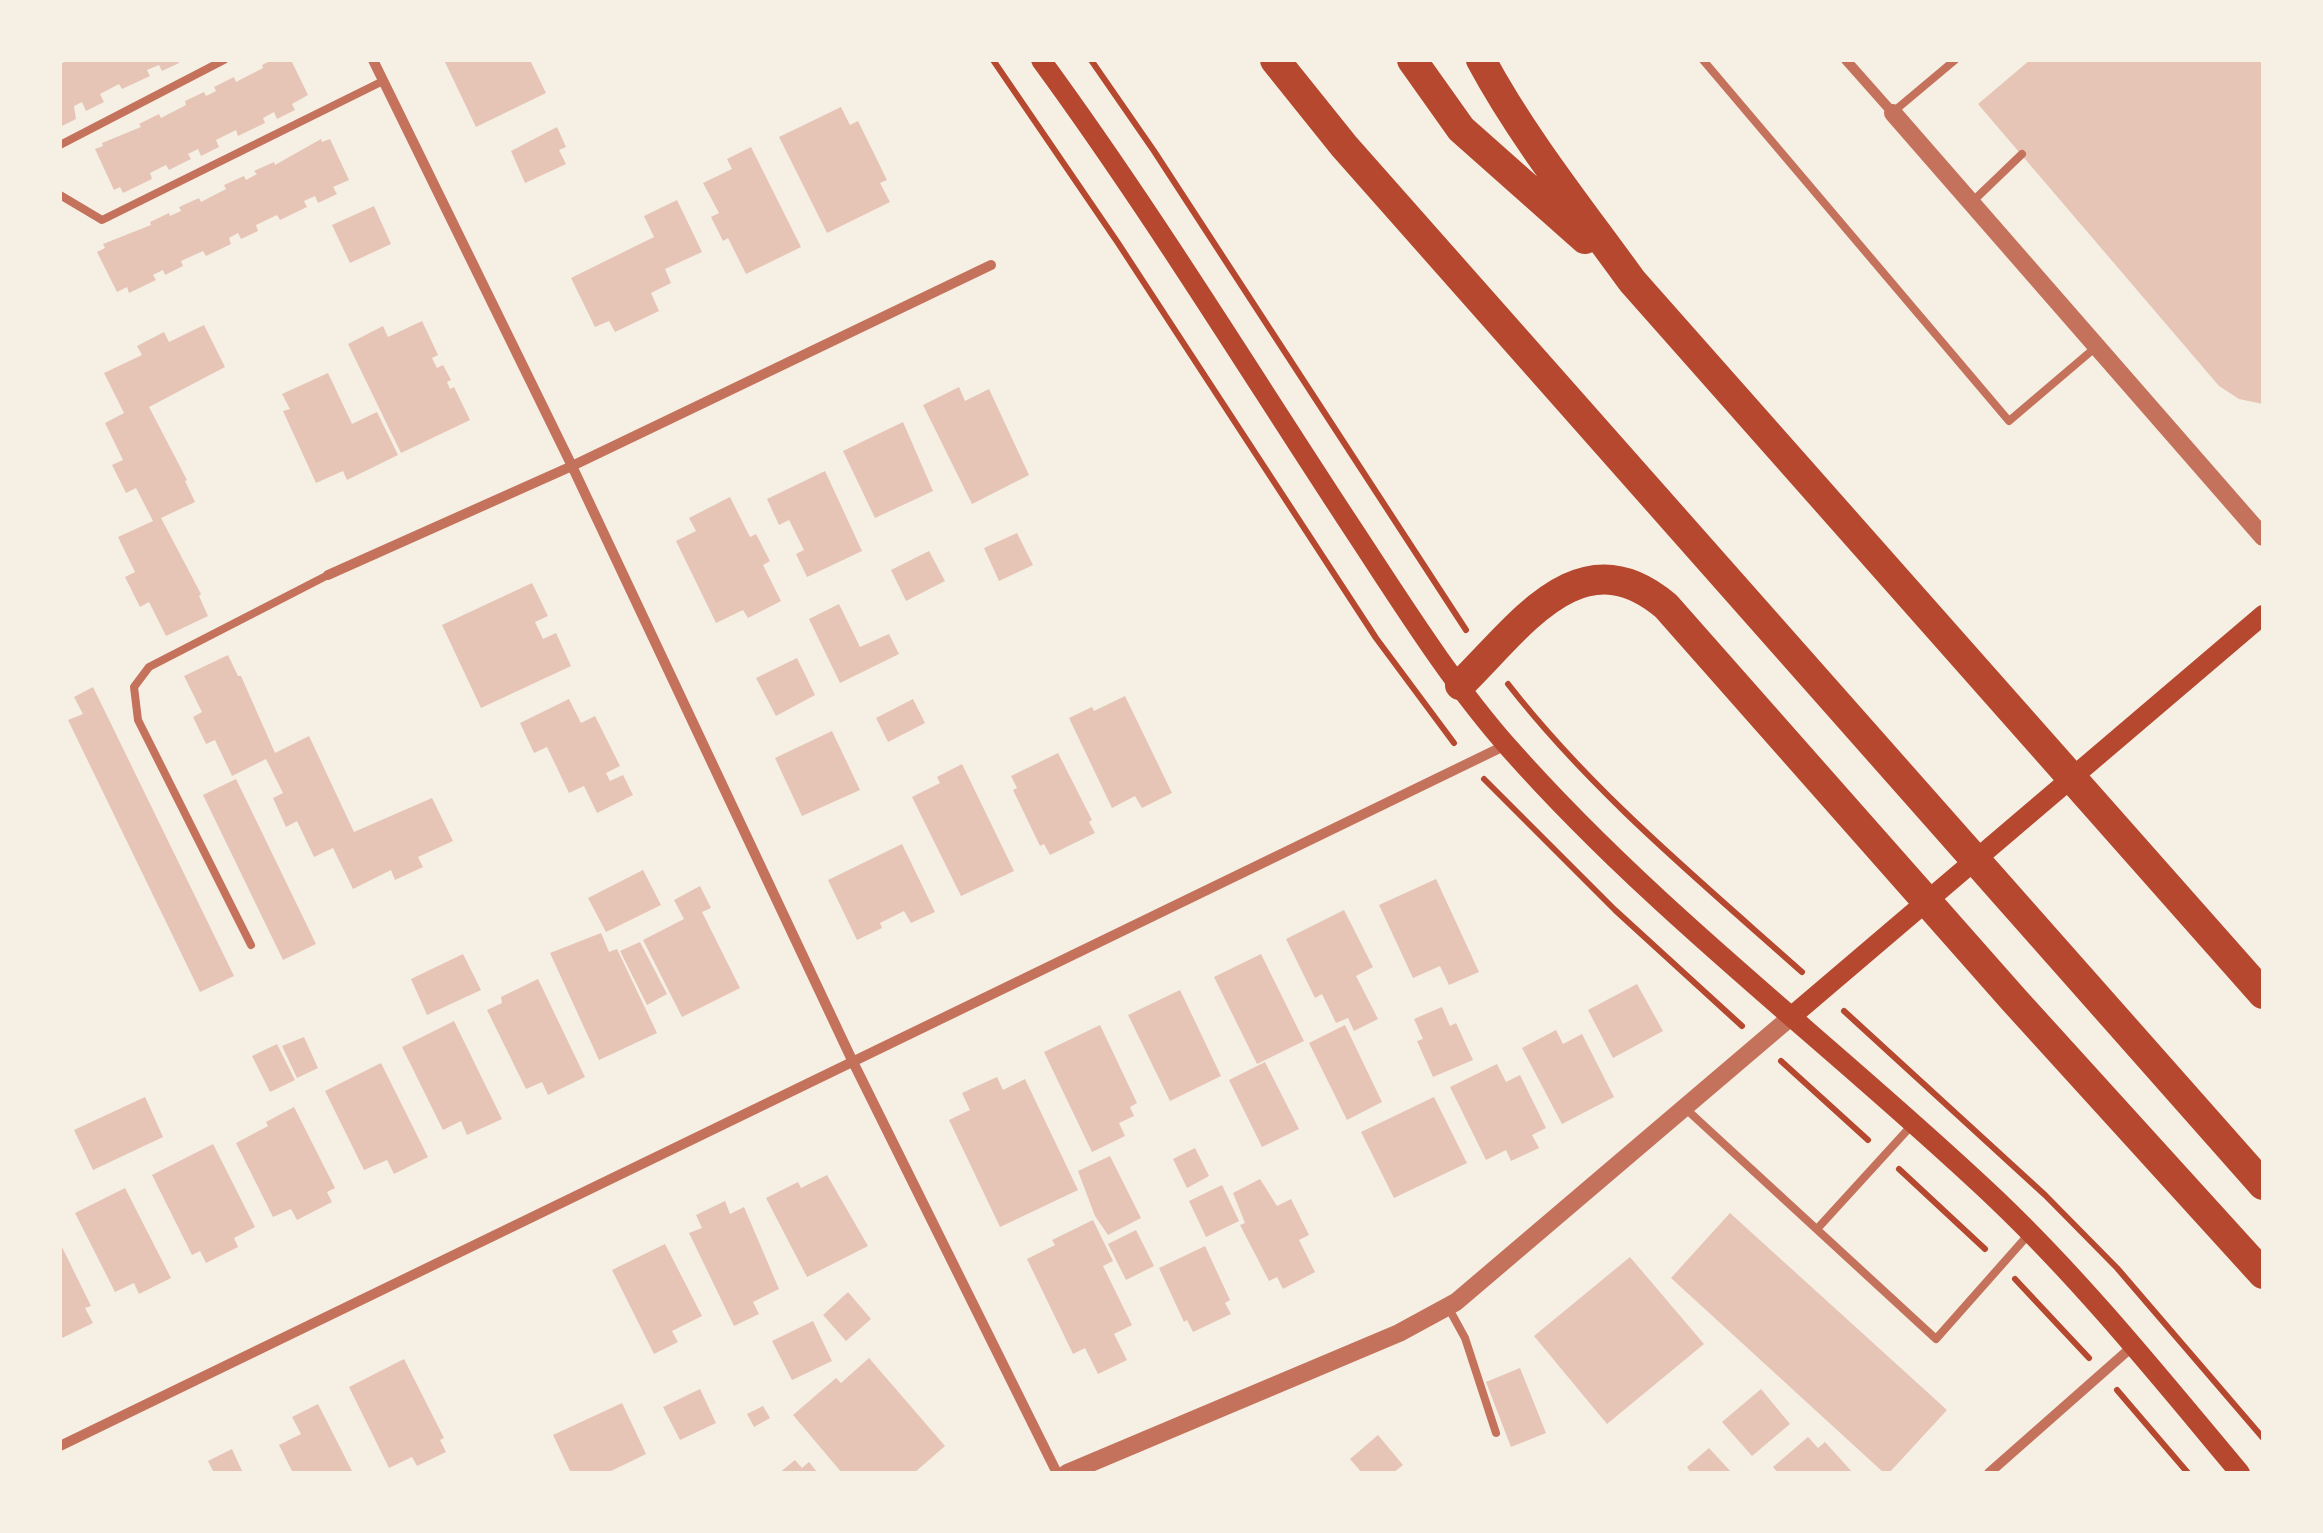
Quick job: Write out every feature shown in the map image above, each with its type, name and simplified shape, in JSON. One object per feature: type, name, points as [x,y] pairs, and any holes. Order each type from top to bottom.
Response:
[{"type":"highway","points":[[1275,60],[1344,146],[2263,1185]]},
{"type":"highway","points":[[1292,60],[1344,146]]},
{"type":"highway","points":[[1412,60],[1461,128],[1632,281]]},
{"type":"highway","points":[[1481,60],[1561,184],[1632,281],[2263,994]]},
{"type":"highway","points":[[1460,684],[1554,593],[1580,581],[1604,579],[1648,592],[1666,606],[2014,1000],[2263,1274]]},
{"type":"main road","points":[[1041,60],[1168,244],[1412,618],[1506,745],[1566,810],[1663,903],[1998,1201],[2134,1346],[2240,1473]]},
{"type":"main road","points":[[1792,1016],[2263,616]]},
{"type":"street","points":[[373,60],[572,466],[852,1060],[1056,1473]]},
{"type":"street","points":[[1846,60],[2263,537]]},
{"type":"street","points":[[328,575],[572,466],[991,265]]},
{"type":"street","points":[[60,1446],[1506,745]]},
{"type":"street","points":[[1067,1473],[1400,1333],[1448,1307],[1792,1016]]},
{"type":"street","points":[[1989,1473],[2134,1346]]},
{"type":"lane","points":[[60,144],[224,60]]},
{"type":"lane","points":[[1703,60],[2009,421],[2096,347]]},
{"type":"lane","points":[[1892,112],[1955,60]]},
{"type":"lane","points":[[60,194],[102,220],[383,81]]},
{"type":"lane","points":[[1971,202],[2022,154]]},
{"type":"lane","points":[[251,944],[138,720],[134,687],[149,666],[328,575]]},
{"type":"lane","points":[[1685,1108],[1936,1339],[2030,1234]]},
{"type":"lane","points":[[1817,1229],[1912,1124]]},
{"type":"lane","points":[[1448,1307],[1465,1338],[1496,1433]]},
{"type":"path","points":[[993,60],[1118,243],[1376,638],[1470,763],[1499,797],[1615,910],[2002,1265],[2188,1473]]},
{"type":"path","points":[[1091,60],[1454,614],[1532,715],[1616,804],[1821,990]]},
{"type":"building","points":[[68,60],[179,63],[162,71],[159,65],[147,70],[150,76],[122,89],[119,84],[100,94],[104,102],[86,111],[82,102],[74,106],[76,119],[60,127],[60,64]]},
{"type":"building","points":[[272,60],[291,60],[308,95],[292,104],[295,110],[277,119],[274,112],[263,118],[265,123],[238,136],[236,130],[216,140],[219,147],[201,156],[198,149],[188,154],[191,159],[169,170],[166,165],[150,173],[152,179],[123,193],[120,187],[114,190],[95,149],[102,143],[141,127],[139,124],[159,114],[161,118],[204,92],[206,96],[216,91],[214,87],[234,77],[236,82]]},
{"type":"building","points":[[444,60],[530,60],[546,93],[476,127]]},
{"type":"building","points":[[2030,60],[2263,60],[2263,404],[2239,399],[2219,386],[1978,104]]},
{"type":"building","points":[[841,107],[850,125],[858,121],[887,180],[880,183],[890,202],[827,233],[779,137]]},
{"type":"building","points":[[557,127],[566,147],[559,150],[566,164],[525,183],[511,151]]},
{"type":"building","points":[[321,139],[330,139],[349,180],[333,187],[337,194],[318,203],[315,196],[304,201],[307,207],[280,220],[277,215],[256,225],[258,231],[241,239],[238,233],[229,238],[231,244],[206,256],[203,251],[181,261],[183,266],[165,275],[163,270],[153,275],[156,280],[129,293],[127,287],[117,292],[97,252],[105,248],[103,244],[181,211],[179,207],[199,198],[201,202],[226,189],[224,185],[244,176],[246,180],[257,174],[254,171],[274,162],[275,165]]},
{"type":"building","points":[[751,147],[801,247],[746,274],[728,238],[723,241],[711,217],[719,213],[703,183],[732,169],[727,159]]},
{"type":"building","points":[[677,200],[702,252],[665,269],[671,283],[651,293],[659,311],[615,332],[609,321],[595,327],[571,278],[654,237],[644,216]]},
{"type":"building","points":[[374,206],[391,244],[350,263],[332,225]]},
{"type":"building","points":[[422,321],[438,355],[432,358],[437,368],[443,365],[451,380],[447,382],[450,389],[454,387],[470,420],[401,453],[348,344],[383,326],[388,337]]},
{"type":"building","points":[[204,325],[225,367],[149,407],[195,502],[161,518],[201,594],[208,616],[166,636],[149,602],[140,607],[125,577],[135,572],[118,537],[153,521],[136,488],[126,493],[112,465],[123,460],[105,423],[124,413],[104,373],[142,355],[137,346],[164,332],[169,342]]},
{"type":"building","points":[[328,373],[352,424],[377,412],[398,455],[347,480],[343,471],[316,483],[283,411],[290,409],[282,394]]},
{"type":"building","points":[[959,387],[965,401],[989,389],[1029,475],[972,504],[923,405]]},
{"type":"building","points":[[903,422],[933,491],[875,518],[843,451]]},
{"type":"building","points":[[825,471],[862,551],[807,577],[796,554],[804,550],[789,520],[779,525],[767,499]]},
{"type":"building","points":[[730,497],[750,537],[756,534],[770,561],[763,565],[781,601],[748,618],[743,610],[716,623],[676,541],[696,531],[689,518]]},
{"type":"building","points":[[1017,533],[1033,565],[999,581],[984,548]]},
{"type":"building","points":[[929,551],[945,581],[906,601],[891,570]]},
{"type":"building","points":[[532,583],[548,616],[535,622],[543,639],[556,633],[571,666],[481,708],[442,625]]},
{"type":"building","points":[[839,604],[860,647],[889,634],[899,654],[840,683],[809,619]]},
{"type":"building","points":[[228,655],[275,753],[309,736],[354,832],[432,798],[453,841],[418,857],[423,867],[395,880],[391,870],[353,889],[333,848],[314,857],[297,821],[286,827],[273,798],[283,793],[266,759],[232,776],[215,740],[206,744],[193,717],[202,712],[184,676]]},
{"type":"building","points":[[797,658],[815,695],[776,716],[756,678]]},
{"type":"building","points":[[93,687],[234,976],[200,992],[68,720],[83,714],[74,697]]},
{"type":"building","points":[[1125,696],[1172,793],[1142,808],[1135,796],[1112,808],[1069,718]]},
{"type":"building","points":[[569,699],[581,723],[595,716],[620,766],[606,773],[610,781],[623,775],[633,795],[597,813],[584,786],[569,793],[547,747],[534,753],[520,723]]},
{"type":"building","points":[[913,699],[925,723],[888,742],[876,718]]},
{"type":"building","points":[[832,731],[860,790],[802,816],[775,758]]},
{"type":"building","points":[[1058,753],[1095,833],[1050,855],[1044,844],[1040,846],[1013,790],[1017,788],[1011,776]]},
{"type":"building","points":[[962,764],[1014,871],[961,896],[912,797],[940,783],[937,777]]},
{"type":"building","points":[[236,779],[316,944],[283,960],[203,795]]},
{"type":"building","points":[[902,844],[935,912],[911,923],[904,911],[857,940],[828,880]]},
{"type":"building","points":[[643,870],[661,905],[606,932],[588,898]]},
{"type":"building","points":[[1436,879],[1479,972],[1449,985],[1440,966],[1413,978],[1379,905]]},
{"type":"building","points":[[700,886],[711,908],[702,912],[740,988],[682,1017],[643,940],[684,919],[674,900]]},
{"type":"building","points":[[1344,910],[1373,967],[1356,976],[1378,1019],[1354,1031],[1348,1018],[1336,1023],[1322,994],[1315,998],[1286,939]]},
{"type":"building","points":[[601,933],[609,952],[617,949],[657,1033],[599,1060],[550,953]]},
{"type":"building","points":[[640,942],[667,994],[647,1005],[620,951]]},
{"type":"building","points":[[463,954],[481,990],[427,1015],[411,979]]},
{"type":"building","points":[[1261,954],[1304,1041],[1257,1064],[1214,977]]},
{"type":"building","points":[[538,979],[585,1077],[548,1095],[542,1082],[526,1089],[487,1010],[502,1003],[501,997]]},
{"type":"building","points":[[1637,984],[1663,1031],[1613,1058],[1588,1010]]},
{"type":"building","points":[[1180,990],[1221,1076],[1170,1101],[1128,1015]]},
{"type":"building","points":[[1442,1007],[1450,1026],[1456,1023],[1473,1060],[1433,1077],[1417,1041],[1423,1039],[1414,1019]]},
{"type":"building","points":[[454,1021],[502,1119],[467,1135],[461,1121],[443,1130],[402,1047]]},
{"type":"building","points":[[1100,1025],[1137,1103],[1130,1107],[1134,1116],[1119,1123],[1125,1136],[1092,1152],[1044,1052]]},
{"type":"building","points":[[1345,1025],[1382,1102],[1347,1120],[1309,1043]]},
{"type":"building","points":[[1556,1030],[1563,1044],[1582,1034],[1614,1097],[1562,1124],[1522,1048]]},
{"type":"building","points":[[304,1037],[318,1068],[297,1078],[282,1046]]},
{"type":"building","points":[[277,1044],[295,1080],[270,1092],[252,1056]]},
{"type":"building","points":[[1265,1062],[1299,1129],[1262,1147],[1229,1080]]},
{"type":"building","points":[[381,1063],[428,1157],[394,1174],[387,1160],[364,1170],[325,1091]]},
{"type":"building","points":[[1497,1064],[1506,1082],[1520,1075],[1546,1128],[1532,1135],[1539,1148],[1511,1161],[1506,1150],[1486,1160],[1450,1087]]},
{"type":"building","points":[[997,1077],[1003,1090],[1025,1079],[1078,1190],[1000,1227],[949,1120],[970,1110],[962,1093]]},
{"type":"building","points":[[145,1097],[163,1137],[93,1170],[74,1130]]},
{"type":"building","points":[[1434,1097],[1467,1163],[1394,1198],[1361,1132]]},
{"type":"building","points":[[294,1107],[335,1188],[327,1192],[332,1202],[297,1220],[291,1209],[273,1217],[236,1143]]},
{"type":"building","points":[[213,1144],[255,1227],[234,1238],[238,1247],[206,1263],[200,1251],[192,1255],[152,1175]]},
{"type":"building","points":[[1195,1148],[1209,1176],[1187,1188],[1173,1159]]},
{"type":"building","points":[[1110,1156],[1141,1218],[1108,1235],[1095,1216],[1078,1171]]},
{"type":"building","points":[[827,1175],[868,1246],[807,1277],[766,1198],[798,1182],[801,1188]]},
{"type":"building","points":[[1260,1179],[1277,1206],[1291,1199],[1309,1235],[1299,1240],[1315,1272],[1283,1289],[1277,1277],[1269,1281],[1240,1225],[1245,1223],[1233,1193]]},
{"type":"building","points":[[1222,1185],[1239,1221],[1206,1237],[1189,1201]]},
{"type":"building","points":[[125,1188],[171,1278],[139,1294],[134,1283],[115,1292],[75,1213]]},
{"type":"building","points":[[725,1201],[730,1214],[744,1207],[779,1289],[753,1302],[759,1314],[734,1326],[689,1233],[702,1228],[696,1215]]},
{"type":"building","points":[[1730,1213],[1947,1410],[1889,1473],[1884,1473],[1671,1278]]},
{"type":"building","points":[[1093,1220],[1113,1261],[1103,1266],[1132,1325],[1114,1334],[1127,1360],[1098,1374],[1085,1348],[1073,1354],[1027,1259],[1055,1245],[1052,1240]]},
{"type":"building","points":[[1136,1230],[1154,1266],[1126,1280],[1108,1244]]},
{"type":"building","points":[[60,1243],[91,1306],[85,1308],[93,1323],[60,1339]]},
{"type":"building","points":[[665,1244],[702,1316],[672,1331],[678,1342],[654,1354],[612,1270]]},
{"type":"building","points":[[1205,1246],[1230,1300],[1225,1303],[1231,1314],[1193,1332],[1187,1320],[1184,1322],[1159,1268]]},
{"type":"building","points":[[1630,1257],[1704,1344],[1607,1424],[1534,1336]]},
{"type":"building","points":[[848,1292],[871,1319],[846,1341],[823,1315]]},
{"type":"building","points":[[813,1321],[832,1361],[792,1380],[772,1341]]},
{"type":"building","points":[[869,1358],[945,1446],[914,1473],[842,1473],[793,1415],[836,1378],[841,1383]]},
{"type":"building","points":[[404,1359],[444,1438],[440,1440],[446,1452],[417,1466],[412,1457],[389,1468],[349,1387]]},
{"type":"building","points":[[1520,1368],[1546,1433],[1511,1447],[1486,1382]]},
{"type":"building","points":[[700,1389],[716,1423],[680,1440],[663,1407]]},
{"type":"building","points":[[1761,1389],[1790,1424],[1752,1456],[1722,1422]]},
{"type":"building","points":[[622,1403],[646,1454],[607,1473],[571,1473],[553,1435]]},
{"type":"building","points":[[318,1404],[353,1473],[293,1473],[279,1445],[301,1434],[292,1417]]},
{"type":"building","points":[[763,1406],[770,1418],[754,1427],[747,1414]]},
{"type":"building","points":[[1378,1435],[1403,1465],[1393,1473],[1362,1473],[1350,1459]]},
{"type":"building","points":[[1808,1437],[1818,1448],[1825,1442],[1853,1473],[1778,1473],[1773,1467]]},
{"type":"building","points":[[1709,1448],[1732,1473],[1691,1473],[1687,1467]]},
{"type":"building","points":[[232,1449],[243,1473],[214,1473],[208,1461]]},
{"type":"building","points":[[795,1460],[802,1468],[809,1462],[818,1473],[779,1473]]}]
